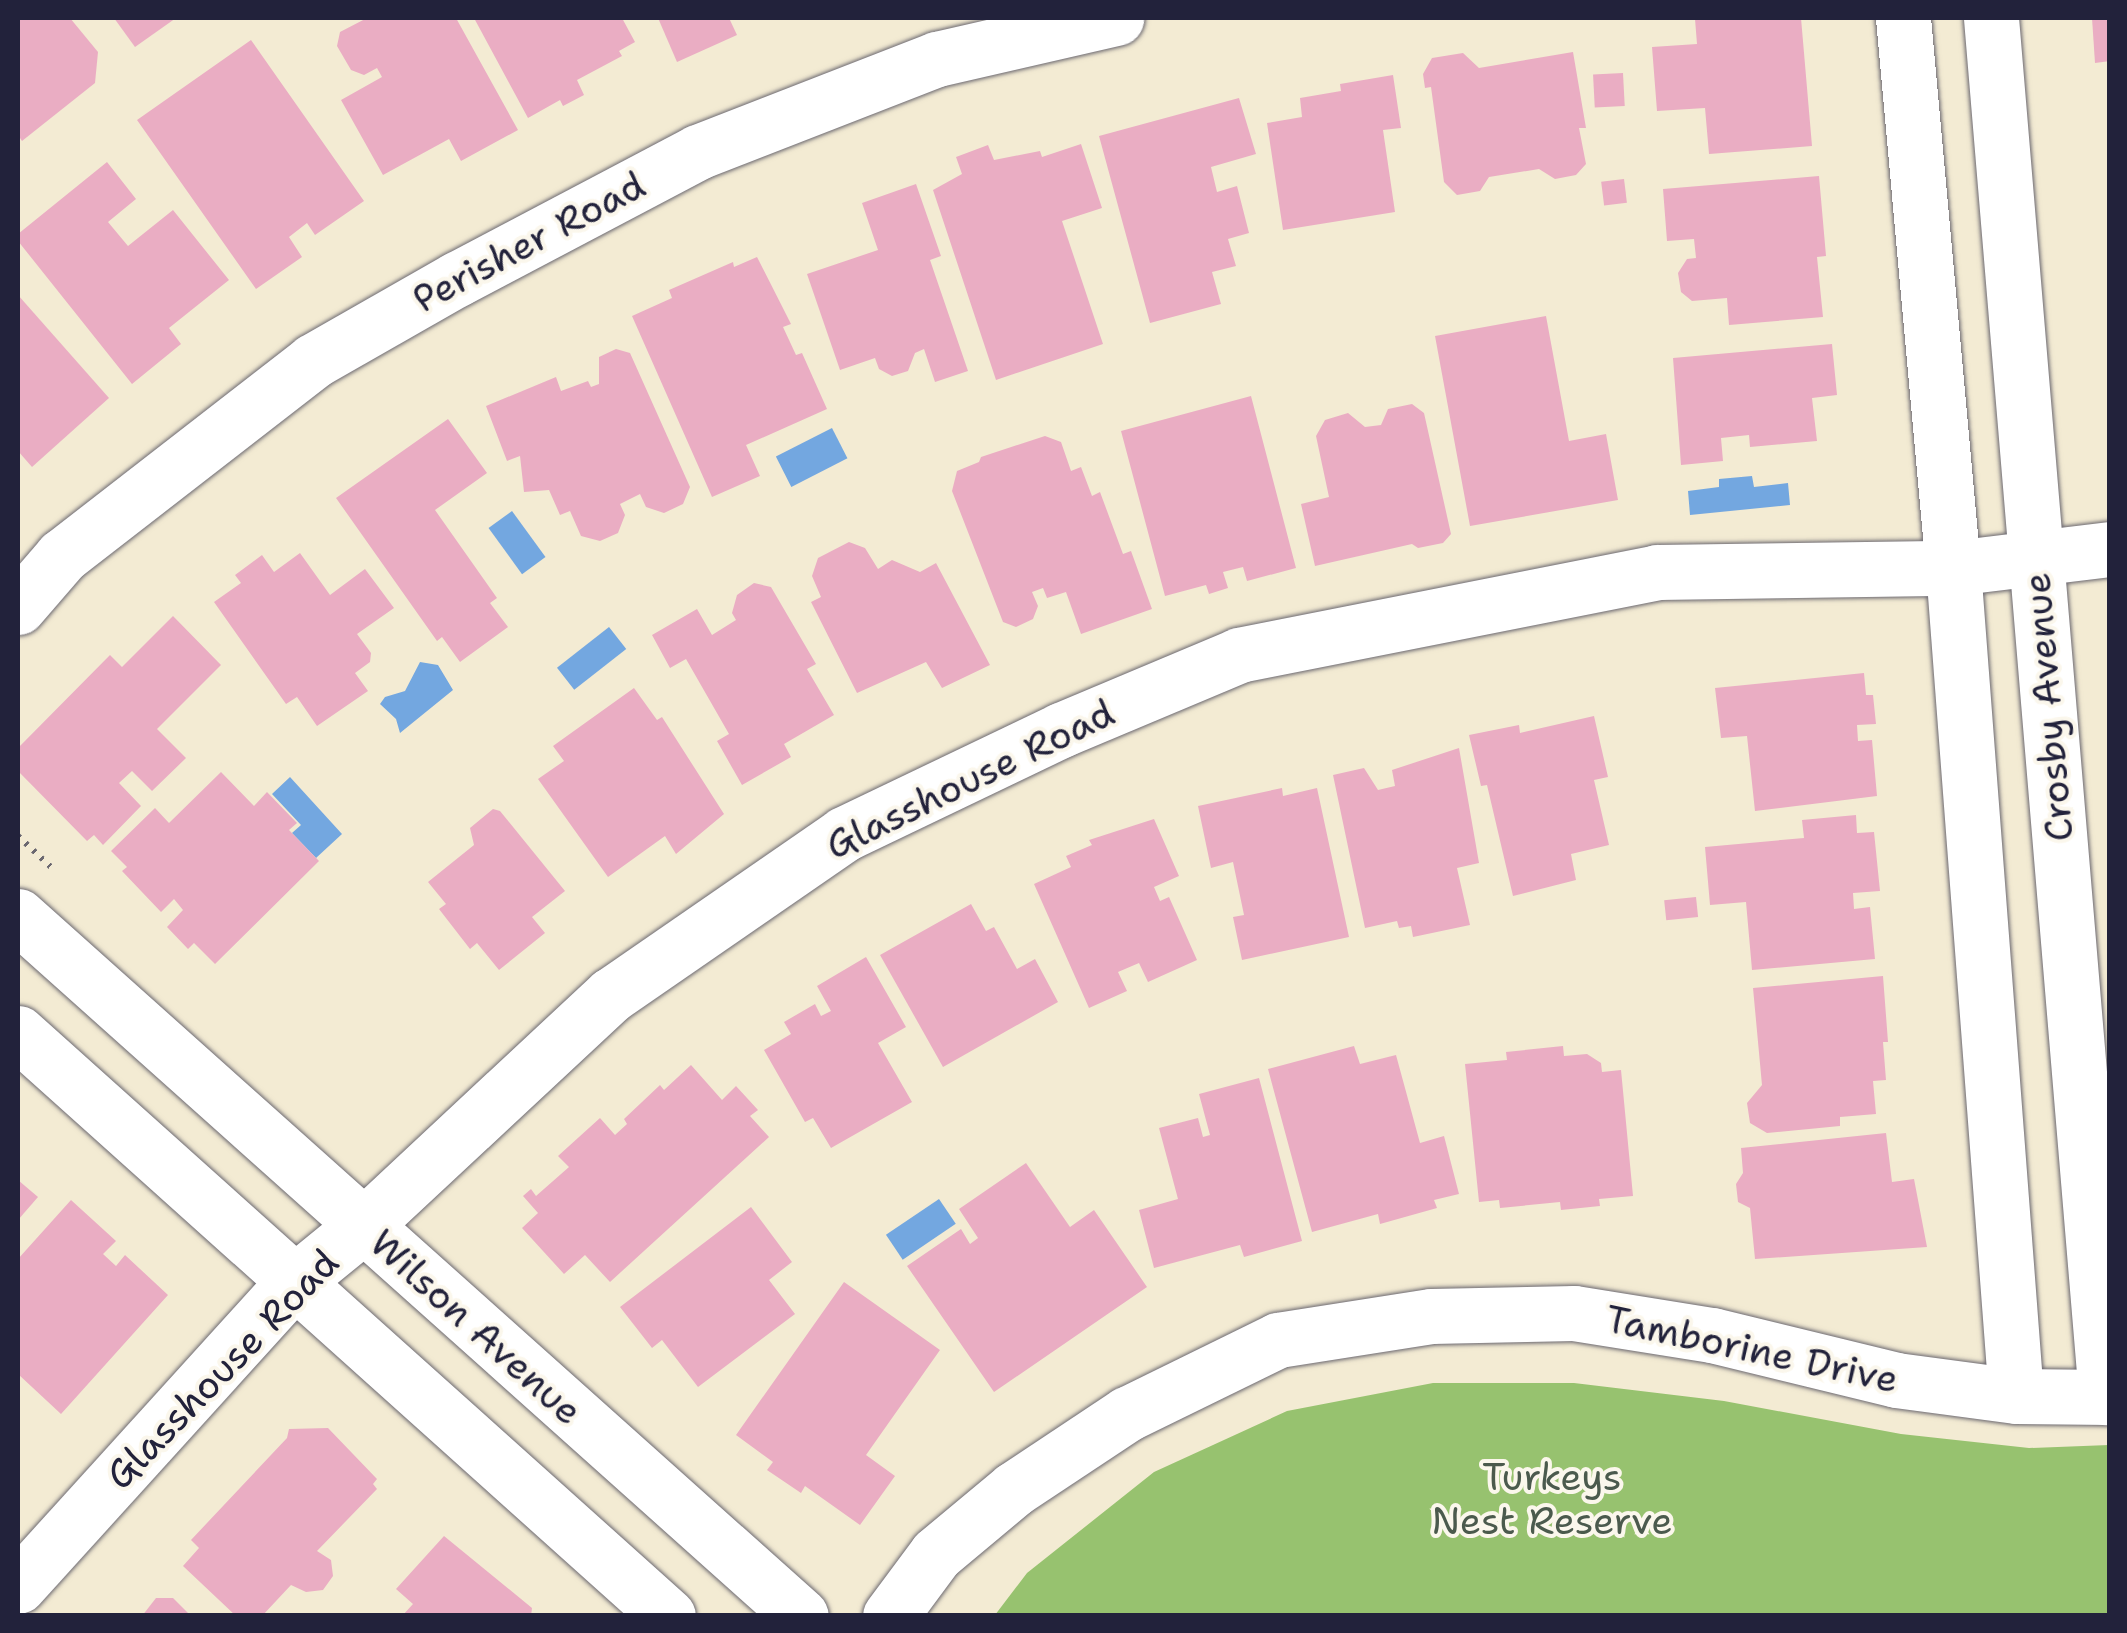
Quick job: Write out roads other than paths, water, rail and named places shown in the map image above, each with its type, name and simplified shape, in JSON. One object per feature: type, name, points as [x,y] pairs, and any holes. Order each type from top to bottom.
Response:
[{"type":"street","name":"Perisher Road","points":[[18,606],[62,556],[313,361],[457,278],[698,152],[936,59],[1116,18]]},
{"type":"street","points":[[1903,18],[1953,568],[2016,1396]]},
{"type":"street","name":"Crosby Avenue","points":[[1991,18],[2108,1397]]},
{"type":"street","name":"Glasshouse Road","points":[[18,1586],[293,1284],[363,1226],[611,995],[844,834],[1061,730],[1239,655],[1657,572],[1953,568],[2110,549]]},
{"type":"street","name":"Wilson Avenue","points":[[18,916],[801,1616]]},
{"type":"street","points":[[18,1033],[293,1284],[668,1616]]},
{"type":"street","name":"Tamborine Drive","points":[[890,1616],[936,1554],[1014,1490],[1127,1414],[1278,1340],[1431,1316],[1574,1313],[1712,1335],[1896,1380],[2016,1396],[2108,1397]]},
{"type":"water","points":[[832,428],[847,458],[791,487],[776,457]]},
{"type":"water","points":[[1752,476],[1754,487],[1788,483],[1790,505],[1690,515],[1688,491],[1719,487],[1719,479]]},
{"type":"water","points":[[512,511],[546,557],[522,574],[489,528]]},
{"type":"water","points":[[609,627],[626,649],[574,690],[557,668]]},
{"type":"water","points":[[420,662],[438,665],[453,690],[400,733],[396,719],[380,704],[385,697],[405,691]]},
{"type":"water","points":[[290,777],[342,834],[316,858],[292,833],[301,825],[272,794]]},
{"type":"water","points":[[939,1199],[956,1224],[903,1260],[886,1235]]},
{"type":"park label","name":"Turkeys Nest Reserve","points":[[1552,1499]]}]
